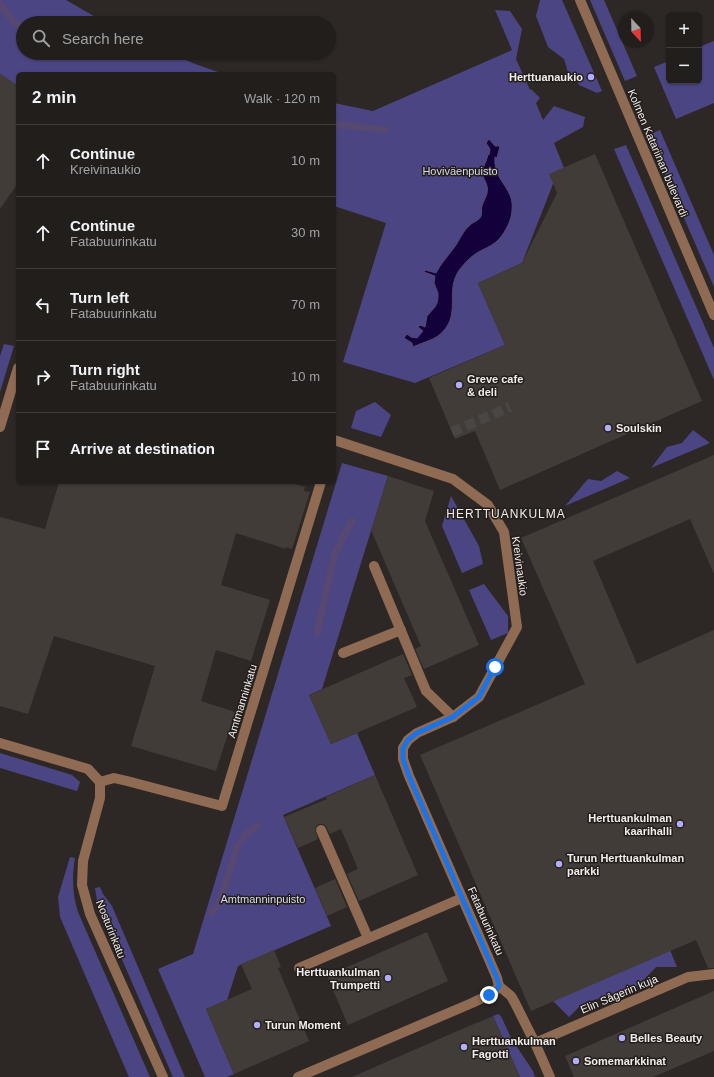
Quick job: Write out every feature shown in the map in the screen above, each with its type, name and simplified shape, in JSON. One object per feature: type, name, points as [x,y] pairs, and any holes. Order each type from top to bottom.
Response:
[{"type":"street","name":"Kolmen Katariinan bulevardi","points":[[580,0],[714,316]]},
{"type":"street","points":[[0,427],[16,375]]},
{"type":"street","name":"Kreivinaukio","points":[[336,441],[453,479],[488,505],[504,532],[517,627],[479,697]]},
{"type":"street","name":"Amtmanninkatu","points":[[100,782],[114,778],[127,780],[222,806],[321,484]]},
{"type":"street","points":[[374,566],[426,691],[453,717]]},
{"type":"street","points":[[343,653],[401,630]]},
{"type":"street","name":"Fatabuurinkatu","points":[[479,697],[453,717],[417,733],[408,740],[403,748],[403,759],[497,978],[499,986]]},
{"type":"street","points":[[0,743],[88,769],[100,782]]},
{"type":"street","name":"Nosturinkatu","points":[[100,782],[100,798],[83,861],[82,885],[90,914],[163,1077]]},
{"type":"street","points":[[321,830],[368,938]]},
{"type":"street","points":[[299,968],[462,898]]},
{"type":"street","name":"Elin Sågerin kuja","points":[[535,1043],[688,977],[714,974]]},
{"type":"street","points":[[298,1077],[472,1003],[493,993],[499,986],[511,996],[535,1043],[550,1077]]},
{"type":"green space","points":[[0,0],[66,0],[94,16],[16,16],[16,60],[186,60],[218,72],[16,72],[16,85],[0,74]]},
{"type":"green space","points":[[540,0],[562,0],[602,91],[597,93],[570,79],[564,59],[548,47],[536,16]]},
{"type":"green space","points":[[590,0],[604,0],[618,32],[618,48],[625,48],[637,76],[625,81]]},
{"type":"green space","name":"Hoviväenpuisto","points":[[495,10],[510,11],[522,29],[516,59],[530,90],[531,89],[540,98],[536,103],[543,120],[554,106],[585,117],[583,127],[554,143],[564,168],[553,184],[522,263],[478,283],[505,345],[415,383],[343,362],[386,223],[336,207],[336,103],[373,111],[512,50]]},
{"type":"green space","points":[[714,41],[714,103],[676,119],[654,67],[666,62],[666,84],[702,84],[702,46]]},
{"type":"green space","points":[[660,130],[714,255],[714,287],[648,135]]},
{"type":"green space","points":[[626,145],[714,348],[714,380],[614,149]]},
{"type":"green space","points":[[4,344],[14,346],[0,392],[0,356]]},
{"type":"green space","points":[[375,402],[391,415],[381,437],[351,428],[356,411]]},
{"type":"green space","points":[[693,430],[710,443],[651,468],[667,447],[682,443]]},
{"type":"green space","name":"Amtmanninpuisto","points":[[342,463],[388,476],[322,689],[309,695],[331,744],[357,733],[375,775],[283,815],[331,926],[238,966],[227,1000],[206,1009],[234,1074],[227,1077],[205,1077],[158,969],[193,954]]},
{"type":"green space","points":[[617,471],[630,478],[565,506],[588,479],[601,481]]},
{"type":"green space","points":[[451,496],[479,546],[483,564],[462,573],[442,526]]},
{"type":"green space","points":[[484,584],[508,616],[508,633],[491,640],[469,590]]},
{"type":"green space","points":[[0,753],[72,775],[80,782],[77,791],[0,768]]},
{"type":"green space","points":[[70,857],[75,858],[73,885],[78,912],[150,1077],[129,1077],[60,917],[58,897]]},
{"type":"green space","points":[[100,887],[103,894],[112,906],[185,1077],[173,1077],[97,901],[95,888]]},
{"type":"green space","points":[[670,950],[677,967],[656,967],[639,985],[582,1004],[569,1017],[553,1001]]},
{"type":"green space","points":[[498,1014],[501,1016],[511,1038],[533,1071],[535,1077],[520,1077],[493,1016]]},
{"type":"shaded area","points":[[489,139],[495,146],[500,146],[497,158],[495,157],[495,166],[512,203],[510,220],[502,236],[496,242],[472,256],[460,269],[453,286],[452,312],[446,328],[435,338],[413,347],[412,343],[404,338],[407,334],[411,337],[417,338],[423,331],[418,327],[420,325],[425,327],[427,316],[435,307],[438,298],[438,293],[434,283],[435,276],[424,272],[425,270],[436,273],[465,230],[481,216],[482,206],[487,192],[487,186],[482,172],[488,154],[489,155],[490,149],[486,143]]},
{"type":"building","points":[[0,74],[16,85],[16,186],[0,209]]},
{"type":"building","points":[[595,154],[702,401],[500,490],[475,431],[455,439],[429,378],[505,345],[478,283],[522,263],[557,193],[549,174]]},
{"type":"building","points":[[714,455],[714,574],[690,519],[593,561],[637,664],[714,630],[714,968],[708,968],[696,940],[531,1011],[420,755],[585,684],[521,538]]},
{"type":"building","points":[[388,476],[434,491],[425,521],[479,645],[424,669],[415,649],[421,646],[371,530]]},
{"type":"building","points":[[58,484],[295,484],[305,487],[304,491],[310,492],[292,549],[286,547],[286,549],[236,533],[221,585],[270,600],[251,661],[216,650],[201,701],[235,712],[216,771],[131,746],[155,666],[54,636],[28,714],[0,706],[0,517],[45,529]]},
{"type":"building","points":[[403,654],[412,675],[404,678],[417,707],[331,744],[309,695]]},
{"type":"building","points":[[375,775],[418,875],[359,901],[347,874],[358,869],[341,829],[330,834],[325,825],[319,824],[316,826],[315,830],[318,839],[298,848],[284,817],[327,799],[326,797]]},
{"type":"building","points":[[335,879],[347,907],[327,916],[315,888]]},
{"type":"building","name":"Herttuankulman Trumpetti","points":[[427,932],[448,981],[348,1025],[327,976]]},
{"type":"building","name":"Turun Moment","points":[[274,950],[281,967],[278,968],[309,1041],[234,1074],[206,1009],[252,989],[241,964]]},
{"type":"building","points":[[714,991],[714,1051],[653,1077],[574,1077],[565,1056]]},
{"type":"building","name":"Herttuankulman Fagotti","points":[[493,1016],[520,1077],[352,1077],[455,1032]]},
{"type":"waterway","points":[[0,4],[16,24]]},
{"type":"waterway","points":[[336,124],[385,130]]},
{"type":"waterway","points":[[317,633],[334,557],[352,521]]},
{"type":"waterway","points":[[212,912],[219,903],[237,847],[241,840],[257,826]]},
{"type":"tunnel","points":[[452,432],[510,407]]},
{"type":"place","name":"Herttuanaukio","points":[[591,77]]},
{"type":"place","name":"Greve cafe & deli","points":[[459,385]]},
{"type":"place","name":"Soulskin","points":[[608,428]]},
{"type":"place","name":"Herttuankulman kaarihalli","points":[[680,824]]},
{"type":"place","name":"Turun Herttuankulman parkki","points":[[559,864]]},
{"type":"place","name":"Herttuankulman Trumpetti","points":[[388,978]]},
{"type":"place","name":"Turun Moment","points":[[257,1025]]},
{"type":"place","name":"Belles Beauty","points":[[622,1038]]},
{"type":"place","name":"Herttuankulman Fagotti","points":[[464,1047]]},
{"type":"place","name":"Somemarkkinat","points":[[576,1061]]},
{"type":"district","name":"HERTTUANKULMA","points":[[506,514]]},
{"type":"route","points":[[489,995],[499,986],[497,978],[409,776],[403,759],[403,748],[408,740],[417,733],[453,717],[479,697],[495,667]]}]
